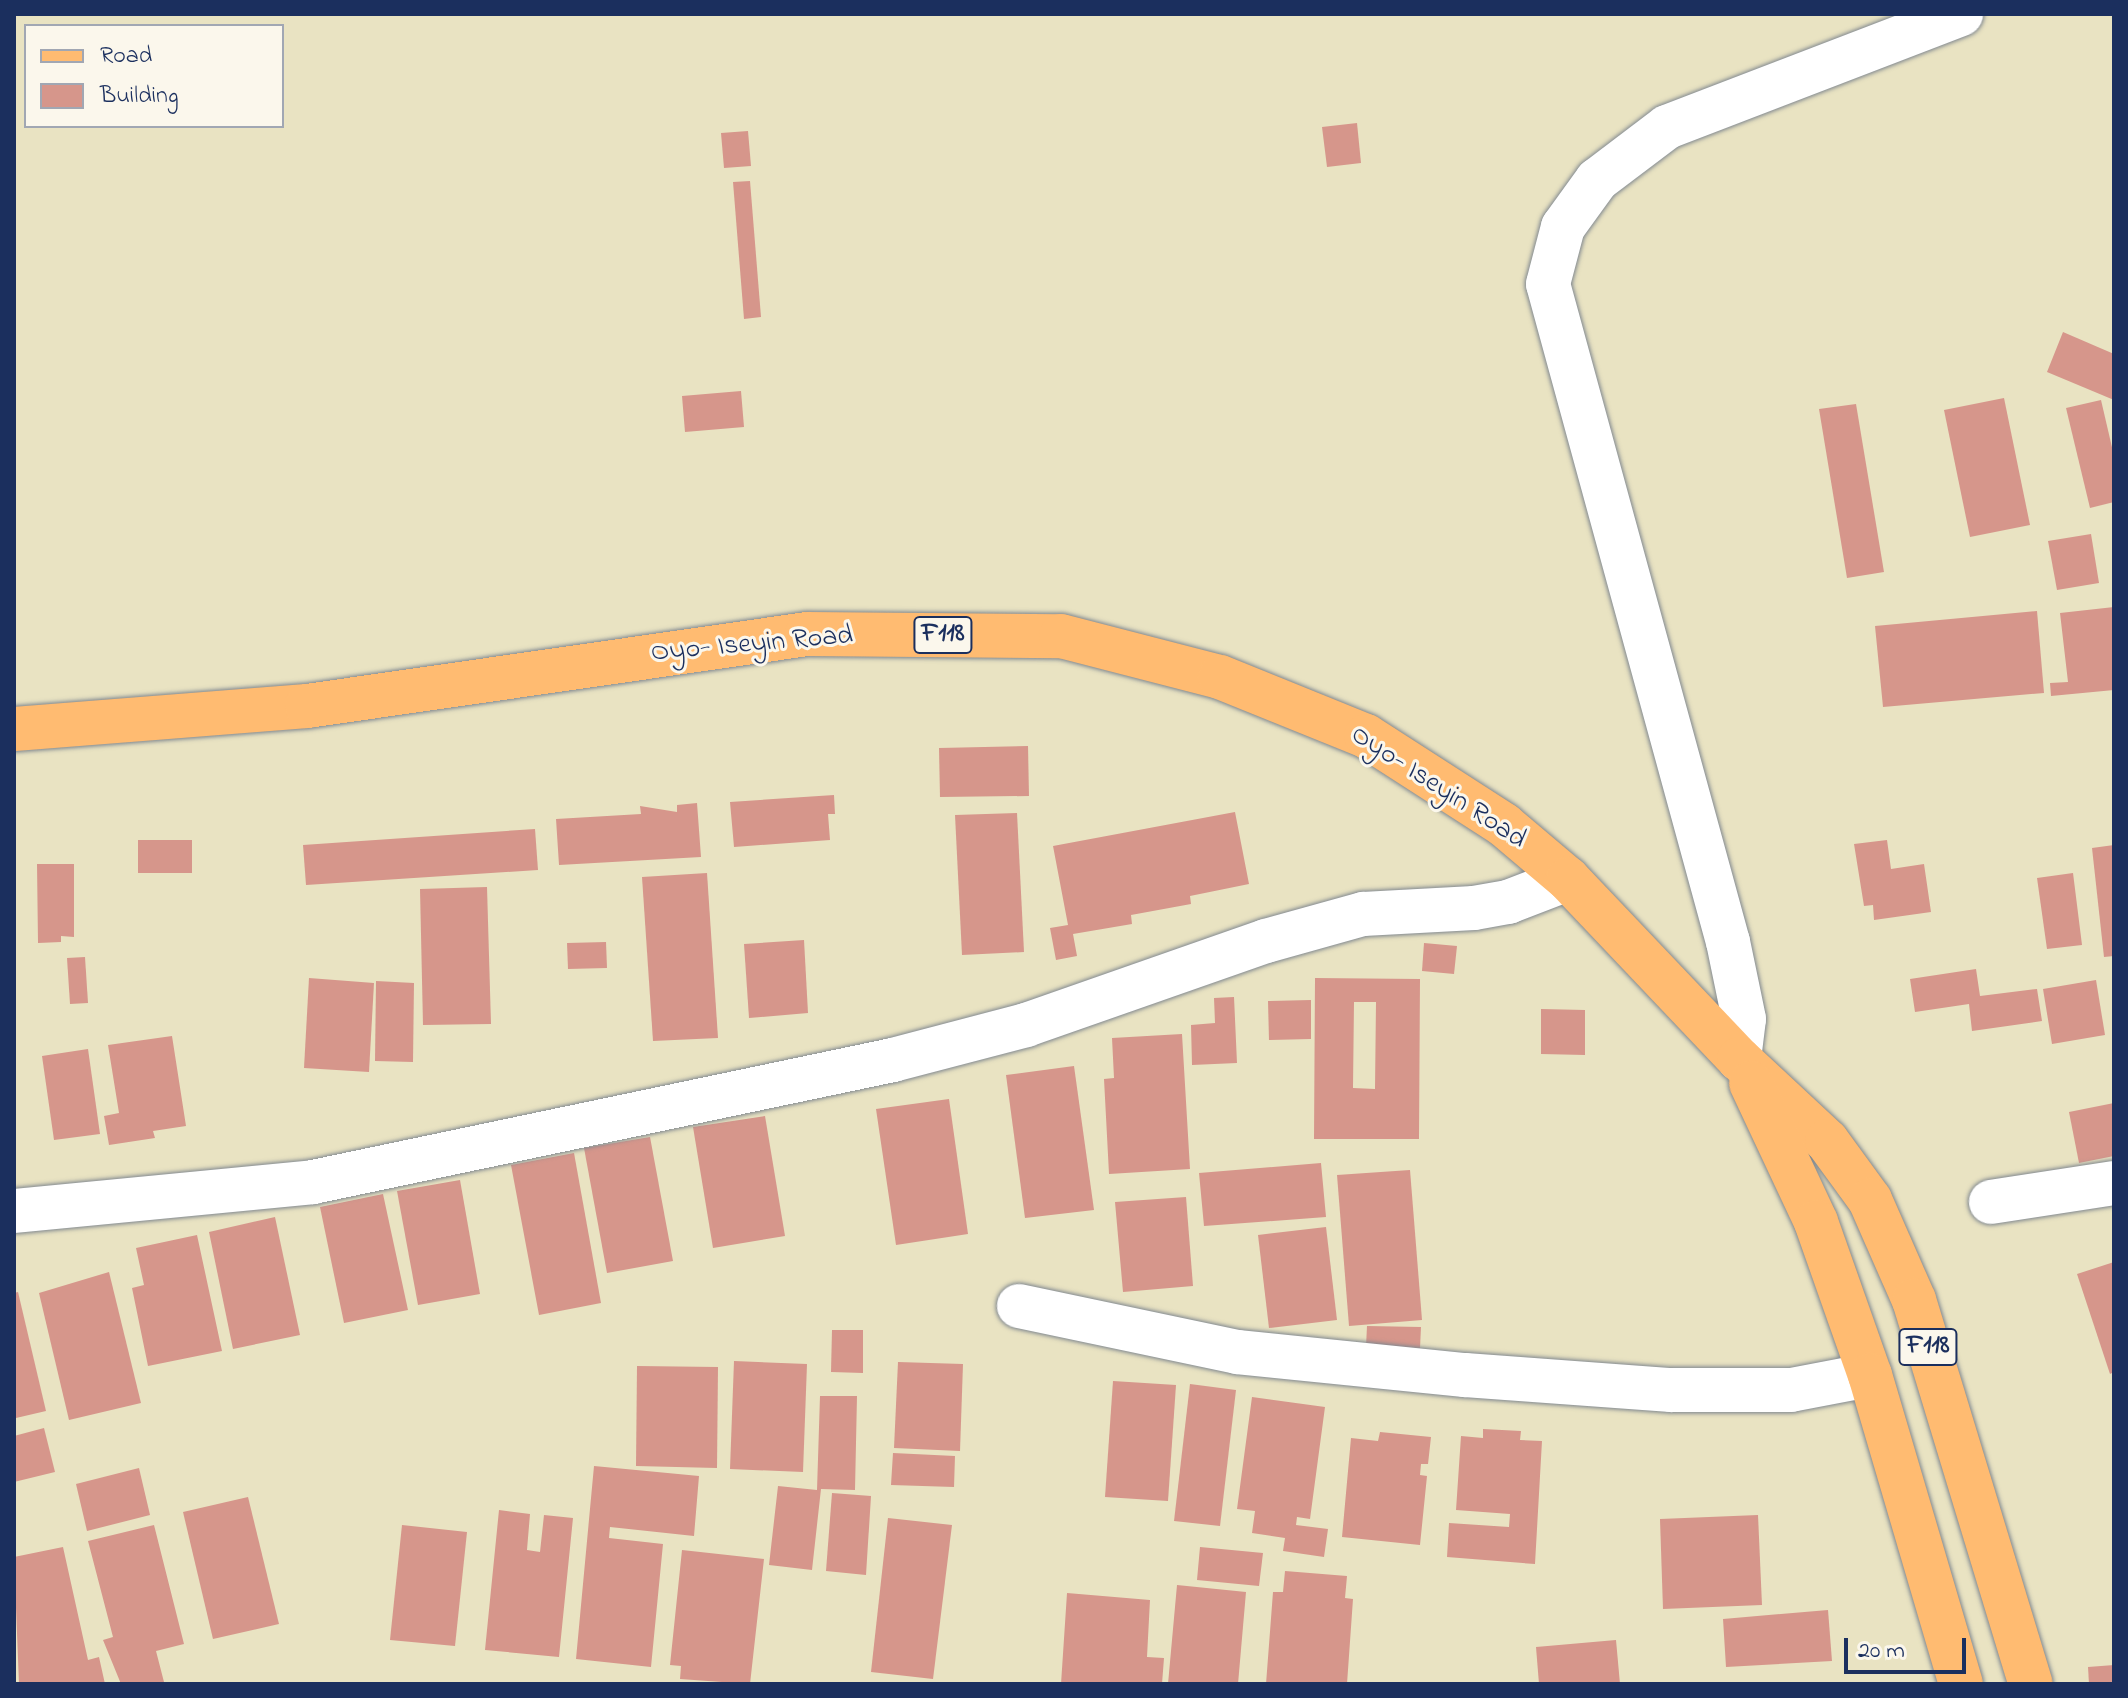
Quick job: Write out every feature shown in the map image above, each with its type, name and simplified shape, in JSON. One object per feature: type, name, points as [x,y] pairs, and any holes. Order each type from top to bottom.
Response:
[{"type":"main road","name":"Oyo- Iseyin Road","points":[[14,729],[307,706],[807,634],[1061,636],[1220,677],[1366,736],[1504,825],[1568,879],[1739,1059]]},
{"type":"main road","name":"F118","points":[[1739,1059],[1816,1222],[1870,1375],[1961,1684]]},
{"type":"main road","name":"F118","points":[[1739,1059],[1827,1141],[1870,1200],[1914,1300],[2031,1684]]},
{"type":"street","points":[[1739,1059],[1744,1019],[1728,942],[1548,284],[1563,227],[1597,180],[1667,127],[1961,14]]},
{"type":"street","points":[[14,1211],[313,1182],[893,1060],[1026,1025],[1266,941],[1363,914],[1474,908],[1508,902],[1568,879]]},
{"type":"street","points":[[1991,1202],[2114,1183]]},
{"type":"street","points":[[1019,1306],[1237,1352],[1465,1375],[1671,1390],[1791,1390],[1870,1375]]},
{"type":"building","points":[[1357,123],[1361,163],[1327,167],[1322,127]]},
{"type":"building","points":[[748,131],[751,166],[724,168],[721,133]]},
{"type":"building","points":[[750,181],[761,317],[744,319],[733,182]]},
{"type":"building","points":[[2063,332],[2114,354],[2114,400],[2047,372]]},
{"type":"building","points":[[741,391],[744,427],[685,432],[682,396]]},
{"type":"building","points":[[2004,398],[2030,525],[1970,537],[1944,410]]},
{"type":"building","points":[[2101,400],[2114,456],[2114,502],[2090,508],[2066,408]]},
{"type":"building","points":[[1856,404],[1884,572],[1847,578],[1819,409]]},
{"type":"building","points":[[2091,534],[2099,583],[2057,590],[2048,541]]},
{"type":"building","points":[[2114,607],[2114,690],[2051,696],[2050,683],[2068,682],[2060,613]]},
{"type":"building","points":[[2037,611],[2044,693],[1883,707],[1875,626]]},
{"type":"building","points":[[1028,746],[1029,796],[940,797],[939,748]]},
{"type":"building","points":[[834,795],[835,814],[828,814],[830,840],[734,847],[730,802]]},
{"type":"building","points":[[697,803],[701,857],[559,865],[556,819],[641,814],[640,806],[677,812],[677,805]]},
{"type":"building","points":[[1235,812],[1249,884],[1190,896],[1191,904],[1131,915],[1132,924],[1073,934],[1077,956],[1056,960],[1050,928],[1068,925],[1053,846]]},
{"type":"building","points":[[1017,813],[1024,952],[962,955],[955,815]]},
{"type":"building","points":[[535,829],[538,870],[306,885],[303,845]]},
{"type":"building","points":[[138,840],[192,840],[192,873],[138,873]]},
{"type":"building","points":[[1887,840],[1891,869],[1924,864],[1931,912],[1874,920],[1873,905],[1864,906],[1854,844]]},
{"type":"building","points":[[2114,845],[2114,956],[2104,957],[2092,848]]},
{"type":"building","points":[[37,864],[74,864],[74,937],[61,936],[61,942],[38,943]]},
{"type":"building","points":[[707,873],[718,1038],[653,1041],[642,877]]},
{"type":"building","points":[[2073,873],[2082,945],[2047,949],[2037,878]]},
{"type":"building","points":[[487,887],[491,1024],[423,1025],[420,889]]},
{"type":"building","points":[[804,940],[808,1013],[749,1018],[744,944]]},
{"type":"building","points":[[606,942],[607,968],[568,969],[567,943]]},
{"type":"building","points":[[1424,943],[1457,946],[1454,974],[1422,971]]},
{"type":"building","points":[[85,957],[88,1003],[70,1004],[67,958]]},
{"type":"building","points":[[1976,969],[1980,996],[2037,989],[2042,1021],[1972,1031],[1969,1004],[1915,1012],[1910,979]]},
{"type":"building","points":[[309,978],[374,983],[369,1072],[304,1068]]},
{"type":"building","points":[[1315,978],[1420,979],[1419,1139],[1314,1139]],"holes":[[[1354,1002],[1376,1002],[1375,1089],[1353,1088]]]},
{"type":"building","points":[[2096,980],[2105,1035],[2052,1044],[2043,989]]},
{"type":"building","points":[[376,981],[414,983],[413,1062],[375,1061]]},
{"type":"building","points":[[1234,997],[1237,1063],[1192,1065],[1191,1025],[1215,1023],[1214,998]]},
{"type":"building","points":[[1311,1000],[1311,1039],[1269,1040],[1268,1001]]},
{"type":"building","points":[[1541,1009],[1585,1010],[1585,1055],[1541,1054]]},
{"type":"building","points":[[1182,1034],[1190,1169],[1109,1174],[1104,1079],[1114,1078],[1112,1038]]},
{"type":"building","points":[[172,1036],[186,1126],[153,1131],[155,1138],[109,1145],[104,1116],[119,1113],[108,1045]]},
{"type":"building","points":[[88,1049],[100,1134],[54,1140],[42,1056]]},
{"type":"building","points":[[1074,1066],[1094,1210],[1025,1218],[1006,1075]]},
{"type":"building","points":[[949,1099],[968,1234],[896,1245],[876,1109]]},
{"type":"building","points":[[2114,1103],[2114,1156],[2079,1163],[2069,1112]]},
{"type":"building","points":[[765,1116],[785,1236],[713,1248],[693,1127]]},
{"type":"building","points":[[650,1137],[673,1261],[607,1273],[584,1148]]},
{"type":"building","points":[[574,1153],[601,1303],[539,1315],[511,1165]]},
{"type":"building","points":[[1321,1163],[1326,1217],[1204,1226],[1199,1173]]},
{"type":"building","points":[[1410,1170],[1422,1320],[1349,1326],[1337,1175]]},
{"type":"building","points":[[460,1180],[480,1294],[418,1305],[397,1191]]},
{"type":"building","points":[[383,1194],[408,1310],[344,1323],[320,1207]]},
{"type":"building","points":[[1186,1197],[1193,1286],[1123,1292],[1115,1202]]},
{"type":"building","points":[[275,1217],[300,1335],[233,1349],[209,1232]]},
{"type":"building","points":[[1326,1227],[1337,1320],[1269,1328],[1258,1235]]},
{"type":"building","points":[[197,1235],[222,1351],[148,1366],[132,1288],[144,1285],[136,1248]]},
{"type":"building","points":[[2114,1262],[2114,1372],[2110,1374],[2077,1274]]},
{"type":"building","points":[[109,1272],[141,1403],[69,1420],[39,1293]]},
{"type":"building","points":[[18,1292],[46,1411],[16,1418],[14,1293]]},
{"type":"building","points":[[1367,1326],[1421,1327],[1420,1348],[1366,1347]]},
{"type":"building","points":[[832,1330],[863,1330],[863,1373],[831,1372]]},
{"type":"building","points":[[734,1361],[807,1364],[803,1472],[730,1469]]},
{"type":"building","points":[[898,1362],[963,1364],[960,1451],[894,1448]]},
{"type":"building","points":[[637,1366],[718,1367],[717,1468],[636,1466]]},
{"type":"building","points":[[1113,1381],[1176,1385],[1168,1501],[1105,1497]]},
{"type":"building","points":[[1190,1384],[1236,1390],[1220,1526],[1174,1521]]},
{"type":"building","points":[[820,1396],[857,1396],[855,1490],[821,1489],[812,1570],[769,1565],[778,1486],[817,1490]]},
{"type":"building","points":[[1252,1397],[1325,1407],[1310,1519],[1297,1517],[1296,1525],[1328,1529],[1324,1557],[1283,1551],[1285,1538],[1252,1533],[1255,1511],[1237,1509]]},
{"type":"building","points":[[44,1428],[55,1472],[14,1482],[14,1436]]},
{"type":"building","points":[[1483,1429],[1521,1431],[1520,1440],[1542,1441],[1535,1564],[1447,1557],[1449,1523],[1509,1527],[1510,1514],[1456,1510],[1461,1436],[1483,1438]]},
{"type":"building","points":[[1380,1432],[1431,1437],[1428,1464],[1421,1464],[1420,1475],[1427,1476],[1420,1545],[1342,1537],[1351,1438],[1378,1441]]},
{"type":"building","points":[[893,1453],[955,1456],[954,1487],[891,1485]]},
{"type":"building","points":[[594,1466],[699,1476],[694,1536],[610,1527],[609,1538],[663,1544],[651,1667],[576,1659]]},
{"type":"building","points":[[139,1468],[150,1515],[87,1531],[76,1484]]},
{"type":"building","points":[[832,1493],[871,1496],[866,1575],[826,1571]]},
{"type":"building","points":[[248,1497],[279,1624],[213,1639],[183,1512]]},
{"type":"building","points":[[499,1510],[530,1514],[527,1550],[540,1552],[544,1515],[573,1518],[559,1657],[485,1650]]},
{"type":"building","points":[[1758,1515],[1762,1605],[1663,1609],[1660,1519]]},
{"type":"building","points":[[888,1518],[952,1525],[933,1679],[871,1672]]},
{"type":"building","points":[[154,1525],[184,1644],[156,1651],[164,1682],[121,1684],[103,1640],[113,1637],[88,1541]]},
{"type":"building","points":[[402,1525],[467,1532],[455,1646],[390,1640]]},
{"type":"building","points":[[63,1547],[88,1660],[99,1657],[105,1684],[19,1684],[14,1557]]},
{"type":"building","points":[[1200,1547],[1263,1553],[1259,1586],[1197,1580]]},
{"type":"building","points":[[682,1550],[764,1559],[750,1684],[680,1679],[681,1666],[670,1665]]},
{"type":"building","points":[[1285,1571],[1347,1576],[1345,1598],[1353,1599],[1347,1684],[1266,1684],[1273,1592],[1283,1592]]},
{"type":"building","points":[[1177,1585],[1246,1592],[1238,1684],[1168,1684]]},
{"type":"building","points":[[1067,1593],[1150,1600],[1147,1657],[1164,1658],[1162,1684],[1061,1684]]},
{"type":"building","points":[[1828,1610],[1832,1661],[1726,1667],[1723,1619]]},
{"type":"building","points":[[1616,1640],[1620,1684],[1539,1684],[1536,1647]]},
{"type":"building","points":[[2114,1665],[2114,1684],[2089,1684],[2088,1667]]}]
